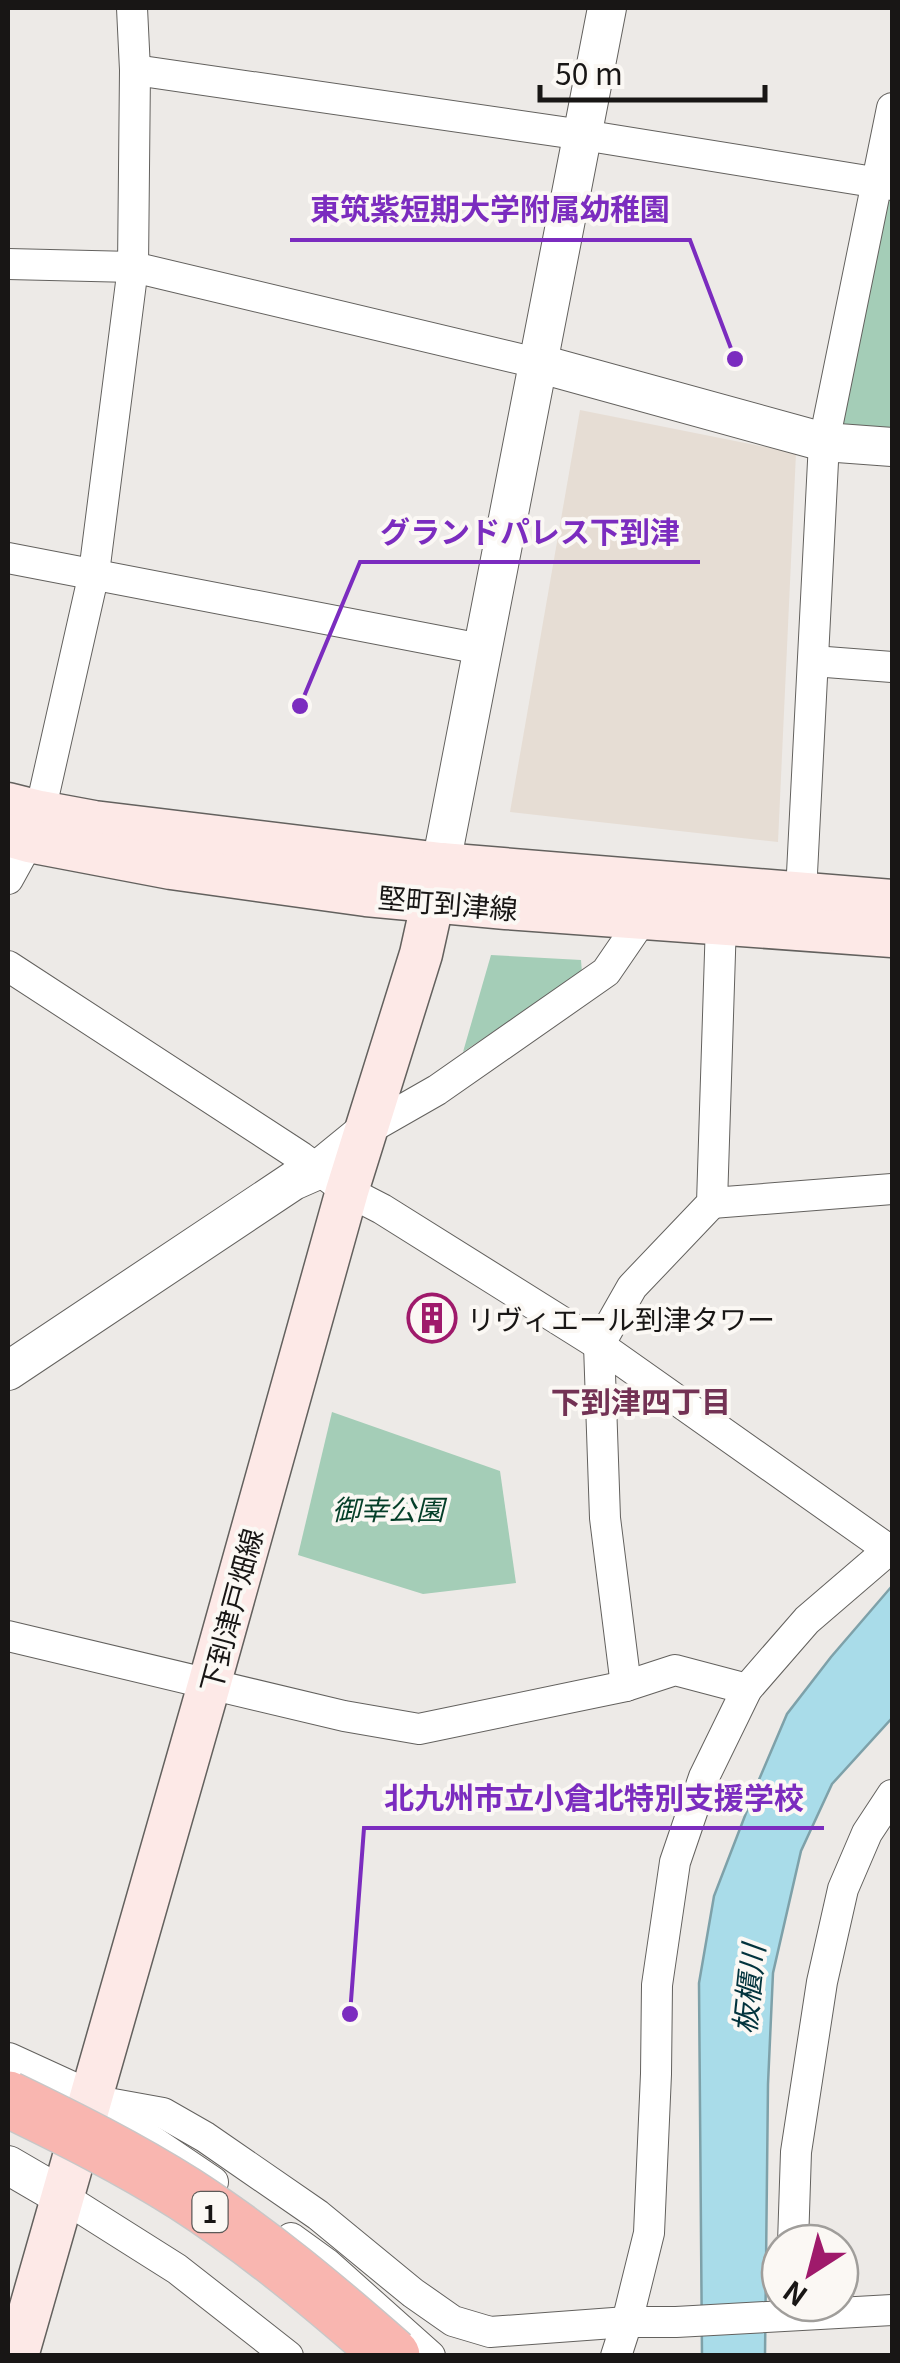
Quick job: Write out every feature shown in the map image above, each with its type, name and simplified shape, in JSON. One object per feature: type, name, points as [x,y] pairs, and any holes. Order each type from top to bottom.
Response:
[{"type":"highway","name":"1","points":[[8,2099],[96,2142],[186,2195],[276,2259],[392,2356]]},
{"type":"highway","points":[[8,2132],[165,2217],[243,2270],[348,2356]]},
{"type":"main road","name":"堅町到津線","points":[[21,823],[172,868],[366,895],[437,883],[801,893],[892,901]]},
{"type":"main road","name":"堅町到津線","points":[[437,883],[642,918],[892,936]]},
{"type":"main road","name":"下到津戸畑線","points":[[17,2356],[210,1685],[333,1180],[367,1130],[421,954],[437,883]]},
{"type":"street","points":[[8,879],[94,573],[134,267],[132,8]]},
{"type":"street","points":[[437,883],[607,8]]},
{"type":"street","points":[[135,70],[885,184]]},
{"type":"street","points":[[801,893],[824,442],[885,184],[892,108]]},
{"type":"street","points":[[8,264],[134,267],[536,364],[824,442],[892,447]]},
{"type":"street","points":[[8,558],[481,649]]},
{"type":"street","points":[[813,661],[892,667]]},
{"type":"street","points":[[367,1130],[436,1090],[606,972],[642,918]]},
{"type":"street","points":[[626,1686],[605,1518],[599,1345],[632,1288],[712,1203],[721,922]]},
{"type":"street","points":[[8,966],[333,1180],[599,1345],[891,1549],[807,1620],[747,1689],[704,1777],[675,1862],[657,1986],[648,2233],[616,2356]]},
{"type":"street","points":[[8,1371],[293,1181],[333,1180]]},
{"type":"street","points":[[712,1203],[892,1189]]},
{"type":"street","points":[[8,1636],[344,1716],[419,1729],[626,1686],[675,1670],[747,1689]]},
{"type":"street","points":[[793,2223],[796,2152],[822,1982],[844,1889],[866,1833],[892,1795]]},
{"type":"street","points":[[8,2062],[91,2100],[254,2210],[327,2264],[430,2356]]},
{"type":"street","points":[[91,2100],[163,2113],[205,2137],[318,2215],[453,2322],[490,2332],[676,2322],[760,2312]]},
{"type":"street","points":[[8,2165],[177,2269],[288,2356]]},
{"type":"street","points":[[860,2310],[892,2310]]},
{"type":"shaded area","points":[[580,410],[796,453],[778,842],[510,812]]},
{"type":"green space","points":[[892,176],[892,439],[831,435]]},
{"type":"green space","points":[[491,955],[581,960],[582,973],[463,1052]]},
{"type":"green space","name":"御幸公園","points":[[332,1412],[500,1471],[516,1583],[423,1594],[298,1555]]},
{"type":"water","name":"板櫃川","points":[[892,1586],[892,1718],[832,1784],[801,1851],[773,1973],[766,2223],[760,2223],[760,2323],[765,2323],[765,2355],[702,2356],[699,1983],[714,1896],[787,1714]]},
{"type":"place","name":"東筑紫短期大学附属幼稚園","points":[[735,359]]},
{"type":"place","name":"グランドパレス下到津","points":[[300,706]]},
{"type":"place","name":"リヴィエール到津タワー","points":[[432,1318]]},
{"type":"place","name":"北九州市立小倉北特別支援学校","points":[[350,2014]]},
{"type":"district","name":"下到津四丁目","points":[[641,1400]]}]
